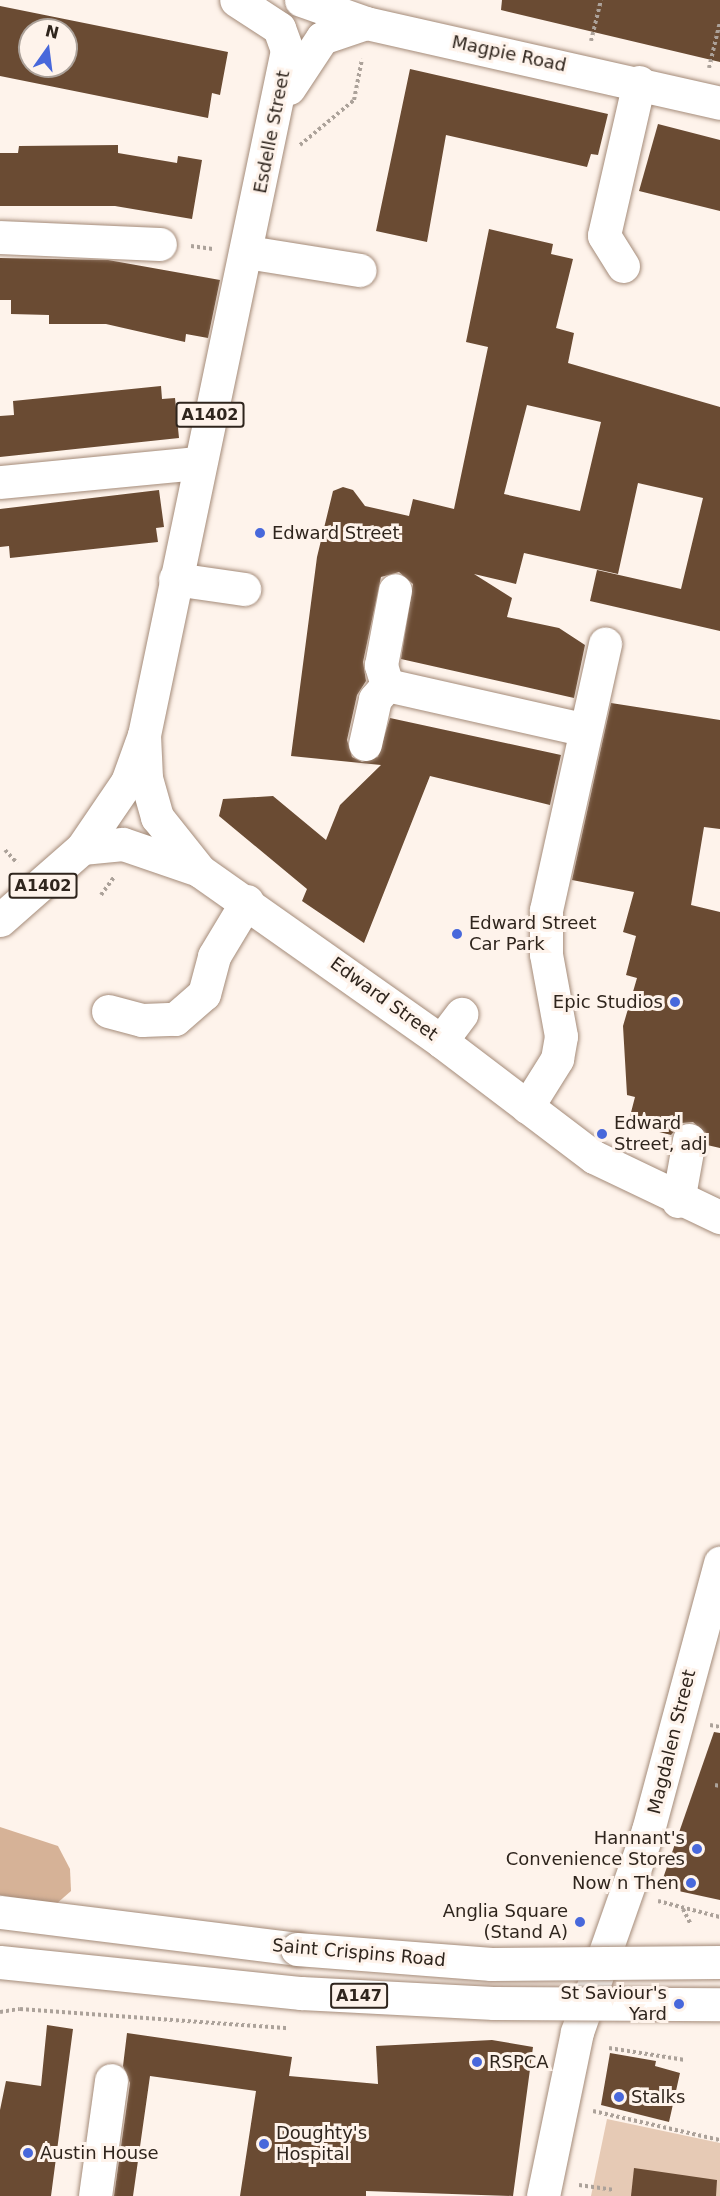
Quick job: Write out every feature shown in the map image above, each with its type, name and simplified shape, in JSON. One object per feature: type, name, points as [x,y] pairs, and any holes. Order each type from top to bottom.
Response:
[{"type":"street","name":"Esdelle Street","points":[[236,0],[261,13],[285,36],[279,108],[247,252]]},
{"type":"street","name":"Magpie Road","points":[[300,0],[366,12],[584,70],[711,100]]},
{"type":"street","name":"A1402","points":[[279,108],[316,43],[366,12]]},
{"type":"street","points":[[623,266],[604,235],[639,82]]},
{"type":"street","points":[[0,237],[160,244]]},
{"type":"street","points":[[247,252],[360,270]]},
{"type":"street","name":"Edward Street","points":[[247,252],[199,463],[144,735],[146,778],[157,817],[200,871],[247,901],[441,1041],[594,1157],[678,1201],[720,1217]]},
{"type":"street","points":[[0,482],[199,463]]},
{"type":"street","points":[[175,579],[244,589]]},
{"type":"street","points":[[387,686],[381,665],[394,590]]},
{"type":"street","points":[[527,1107],[557,1059],[561,1036],[546,954],[546,910],[583,729],[605,643]]},
{"type":"street","points":[[387,686],[583,729]]},
{"type":"street","points":[[364,744],[375,699],[387,686]]},
{"type":"street","name":"A1402","points":[[0,920],[82,848],[128,782],[144,735]]},
{"type":"street","points":[[82,848],[123,844],[200,871]]},
{"type":"street","points":[[108,1011],[142,1020],[175,1019],[204,994],[211,964],[247,901]]},
{"type":"street","points":[[441,1041],[461,1014]]},
{"type":"street","points":[[678,1201],[689,1140]]},
{"type":"street","name":"Magdalen Street","points":[[543,2196],[578,2032],[628,1892],[720,1563]]},
{"type":"street","points":[[578,2032],[585,1976],[612,1878],[659,1731],[686,1684]]},
{"type":"street","name":"Saint Crispins Road","points":[[0,1912],[286,1948],[491,1964],[720,1962]]},
{"type":"street","name":"A147","points":[[0,1962],[301,1993],[483,2002],[720,2004]]},
{"type":"street","points":[[0,1975],[104,1974]]},
{"type":"street","points":[[94,2196],[111,2080]]},
{"type":"path","points":[[584,70],[601,0]]},
{"type":"path","points":[[711,100],[720,22]]},
{"type":"path","points":[[160,244],[247,252]]},
{"type":"path","points":[[628,1892],[720,1917]]},
{"type":"path","points":[[682,1908],[690,1923]]},
{"type":"path","points":[[609,2048],[685,2060]]},
{"type":"path","points":[[562,2106],[720,2140]]},
{"type":"shaded area","points":[[0,1827],[58,1846],[70,1869],[71,1891],[55,1905],[0,1895]]},
{"type":"shaded area","points":[[607,2119],[720,2143],[720,2196],[591,2196]]},
{"type":"building","points":[[502,0],[720,0],[720,62],[501,10]]},
{"type":"building","points":[[0,6],[59,18],[18,18],[18,78],[78,78],[78,22],[228,52],[220,95],[212,93],[208,118],[0,76]]},
{"type":"building","points":[[410,69],[608,114],[598,155],[591,154],[587,167],[446,135],[427,242],[376,231]]},
{"type":"building","points":[[658,124],[720,140],[720,211],[639,191]]},
{"type":"building","points":[[118,145],[118,153],[177,163],[178,156],[202,160],[192,219],[115,206],[0,206],[0,153],[18,153],[19,146]]},
{"type":"building","points":[[489,229],[553,244],[551,254],[573,259],[556,328],[574,333],[568,363],[720,407],[720,631],[590,601],[597,570],[681,589],[703,498],[638,483],[618,574],[524,553],[516,584],[474,574],[512,598],[507,617],[559,628],[585,645],[574,698],[401,659],[413,584],[399,572],[381,577],[363,662],[366,681],[357,695],[347,740],[352,757],[362,762],[378,757],[390,718],[561,755],[550,805],[430,776],[364,943],[302,901],[307,889],[219,816],[223,799],[273,796],[326,840],[340,805],[381,765],[291,756],[317,557],[333,491],[343,487],[353,490],[365,506],[409,516],[413,499],[454,509],[488,347],[466,342]],"holes":[[[527,405],[601,422],[580,511],[504,494]]]},
{"type":"building","points":[[0,258],[108,260],[220,280],[208,338],[186,334],[185,342],[106,324],[49,324],[49,315],[11,314],[11,300],[0,300]]},
{"type":"building","points":[[161,386],[162,399],[175,398],[179,438],[0,457],[0,416],[14,415],[13,401]]},
{"type":"building","points":[[159,490],[164,527],[156,528],[158,542],[10,558],[9,546],[0,547],[0,509]]},
{"type":"building","points":[[611,703],[720,720],[720,829],[704,827],[691,905],[720,912],[720,1148],[707,1145],[706,1133],[693,1122],[682,1123],[671,1135],[628,1124],[635,1097],[627,1095],[623,1026],[637,978],[626,975],[636,936],[623,932],[634,892],[572,880]]},
{"type":"building","points":[[714,1732],[720,1733],[720,1900],[660,1887]]},
{"type":"building","name":"Austin House","points":[[47,2025],[73,2029],[51,2196],[0,2196],[0,2110],[6,2081],[41,2086]]},
{"type":"building","points":[[127,2033],[292,2057],[289,2076],[378,2084],[376,2046],[492,2040],[533,2047],[513,2196],[366,2191],[366,2196],[240,2196],[256,2091],[150,2076],[133,2196],[114,2196],[130,2083],[123,2066]]},
{"type":"building","points":[[610,2053],[656,2061],[655,2066],[680,2073],[669,2122],[601,2105]]},
{"type":"building","points":[[634,2168],[717,2180],[716,2196],[631,2196]]},
{"type":"place","name":"Edward Street","points":[[260,533]]},
{"type":"place","name":"Edward Street Car Park","points":[[457,934]]},
{"type":"place","name":"Epic Studios","points":[[675,1002]]},
{"type":"place","name":"Edward Street, adj","points":[[602,1134]]},
{"type":"place","name":"Hannant's Convenience Stores","points":[[697,1849]]},
{"type":"place","name":"Now n Then","points":[[691,1883]]},
{"type":"place","name":"Anglia Square (Stand A)","points":[[580,1922]]},
{"type":"place","name":"St Saviour's Yard","points":[[679,2004]]},
{"type":"place","name":"RSPCA","points":[[477,2062]]},
{"type":"place","name":"Stalks","points":[[619,2097]]},
{"type":"place","name":"Doughty's Hospital","points":[[264,2144]]},
{"type":"place","name":"Austin House","points":[[28,2153]]}]
